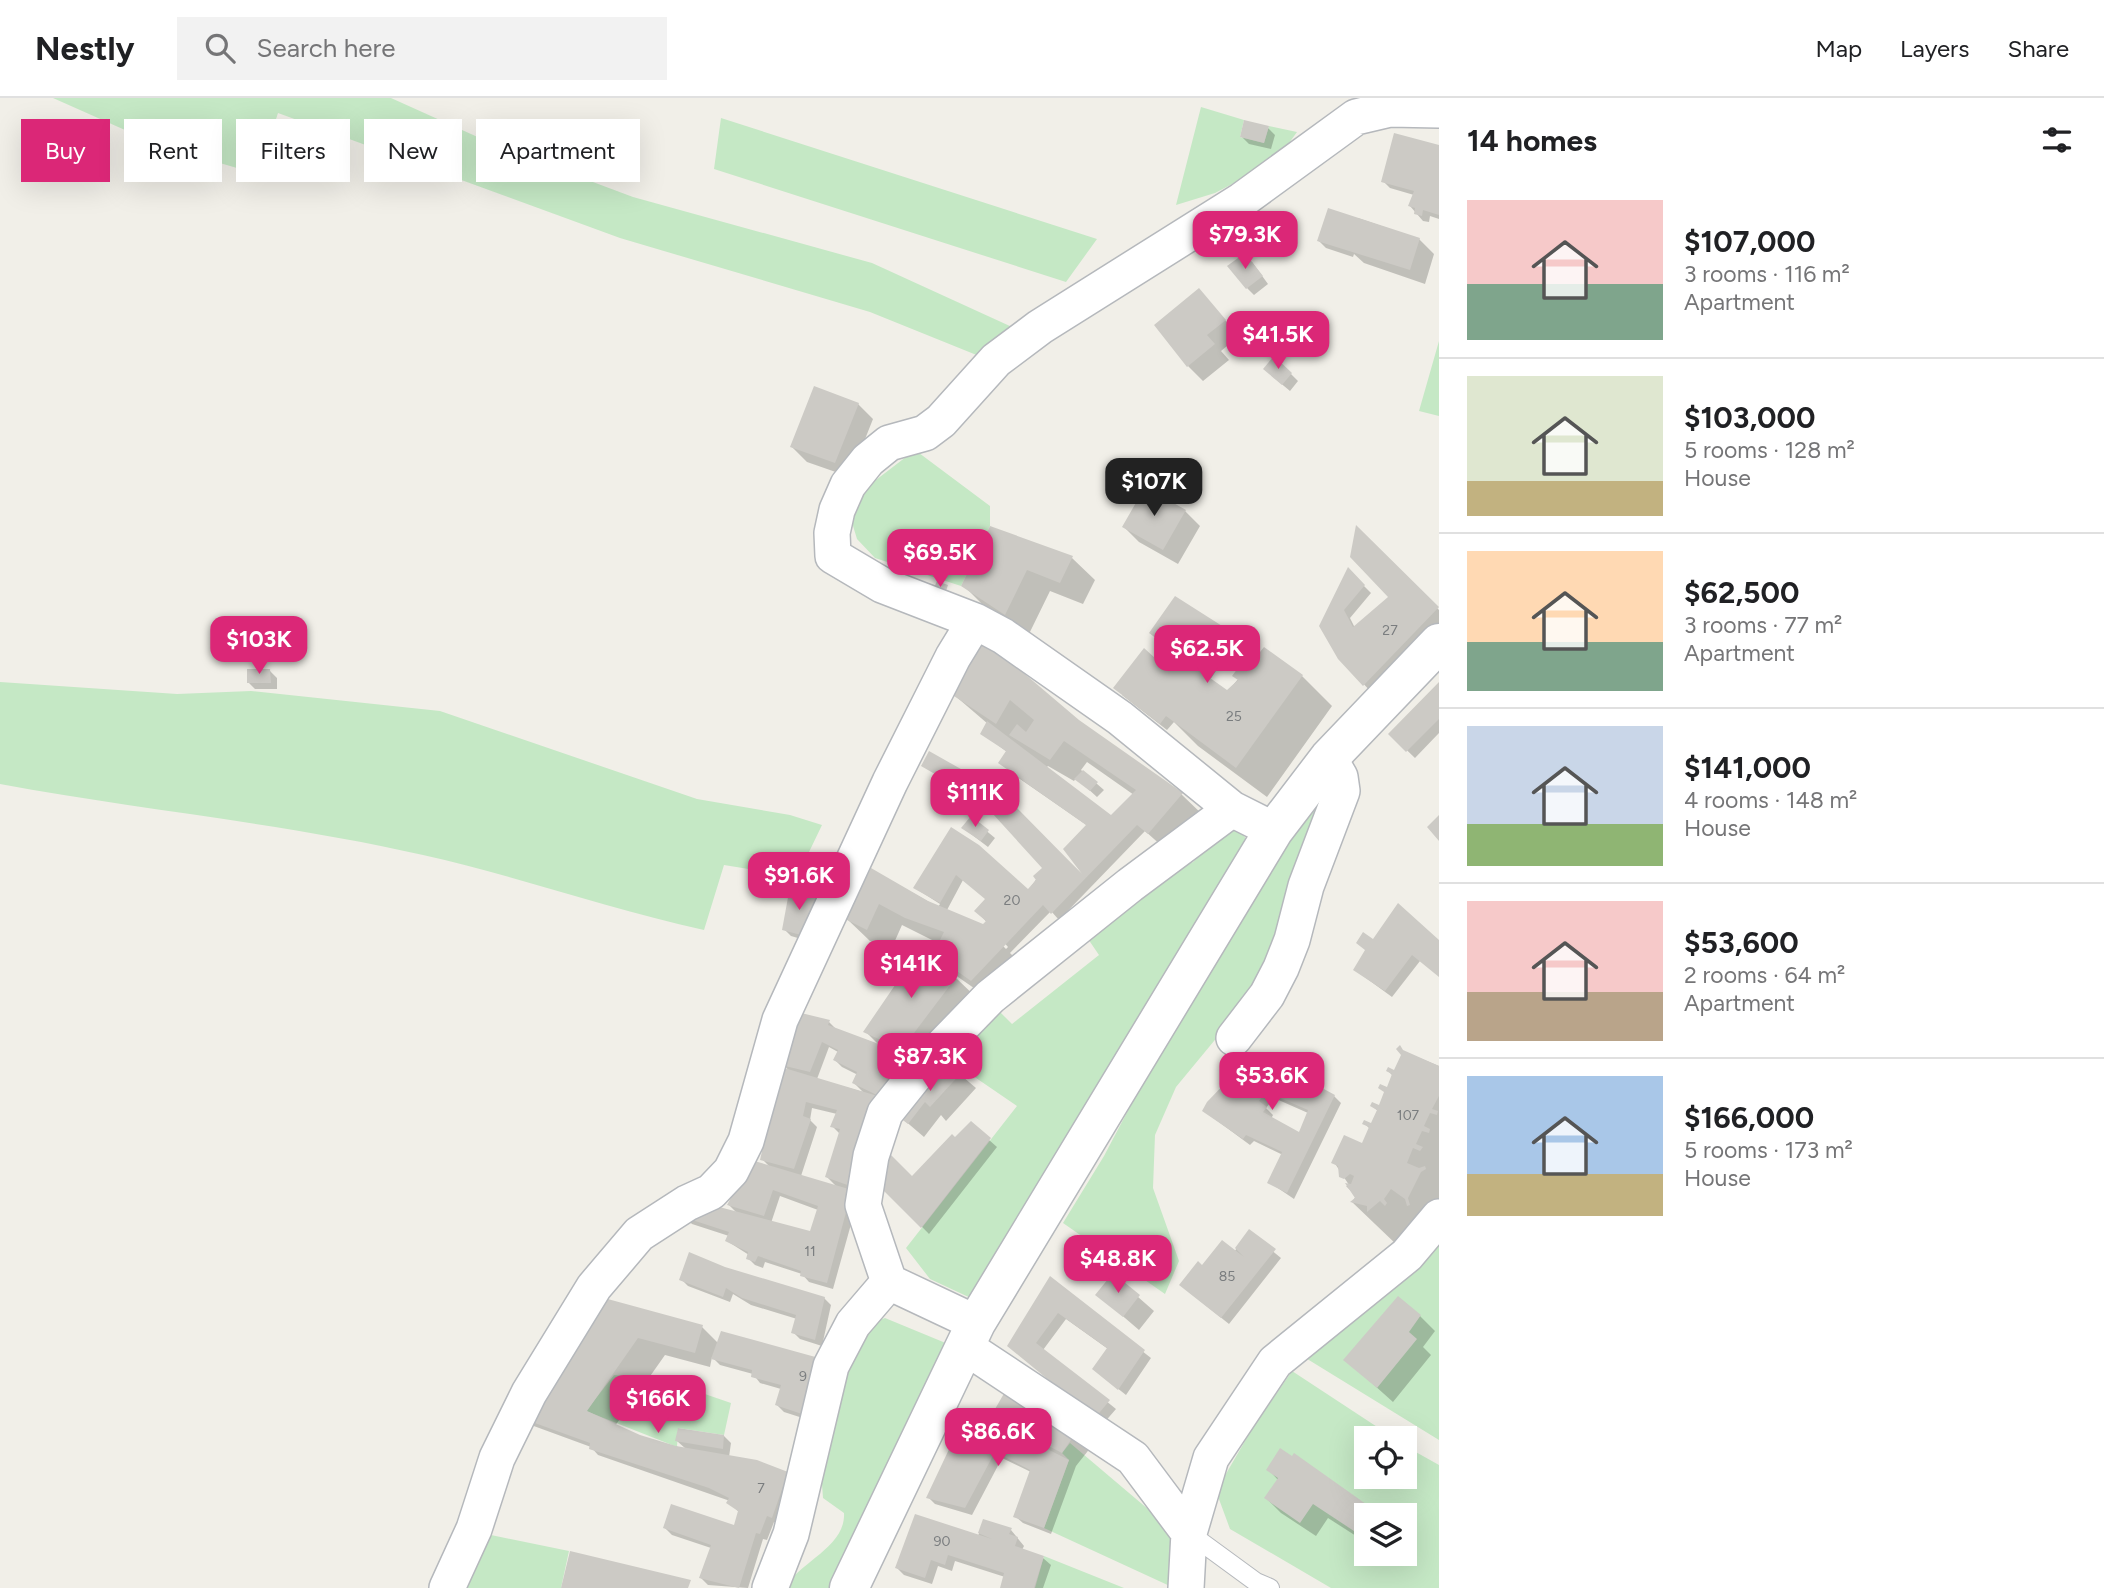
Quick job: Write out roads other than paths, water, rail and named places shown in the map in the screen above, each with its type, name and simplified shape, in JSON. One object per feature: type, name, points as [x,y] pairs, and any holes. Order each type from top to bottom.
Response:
[{"type":"street","points":[[1274,830],[1232,809],[1120,718],[1003,636],[975,621],[882,585],[833,556],[832,533],[837,510],[848,485],[868,460],[889,443],[925,433],[941,421],[996,360],[1040,327],[1242,200],[1356,117],[1390,109],[1439,110]]},
{"type":"street","points":[[447,1588],[474,1529],[497,1458],[529,1393],[594,1287],[639,1234],[687,1203],[711,1192],[731,1171],[746,1141],[780,1020],[896,770],[953,657],[975,621]]},
{"type":"street","points":[[849,1588],[970,1334],[1274,830],[1329,758],[1439,643]]},
{"type":"street","points":[[1234,1038],[1267,995],[1292,940],[1306,886],[1342,792],[1340,776],[1329,758]]},
{"type":"street","points":[[1189,1533],[1133,1458],[970,1334],[889,1282],[863,1205],[871,1156],[885,1113],[921,1068],[990,997],[1130,885],[1232,809]]},
{"type":"street","points":[[1186,1588],[1189,1533],[1211,1458],[1275,1362],[1407,1255],[1439,1217]]},
{"type":"street","points":[[770,1588],[791,1534],[831,1366],[853,1324],[889,1282]]},
{"type":"lane","points":[[1189,1533],[1256,1583],[1270,1588]]}]
